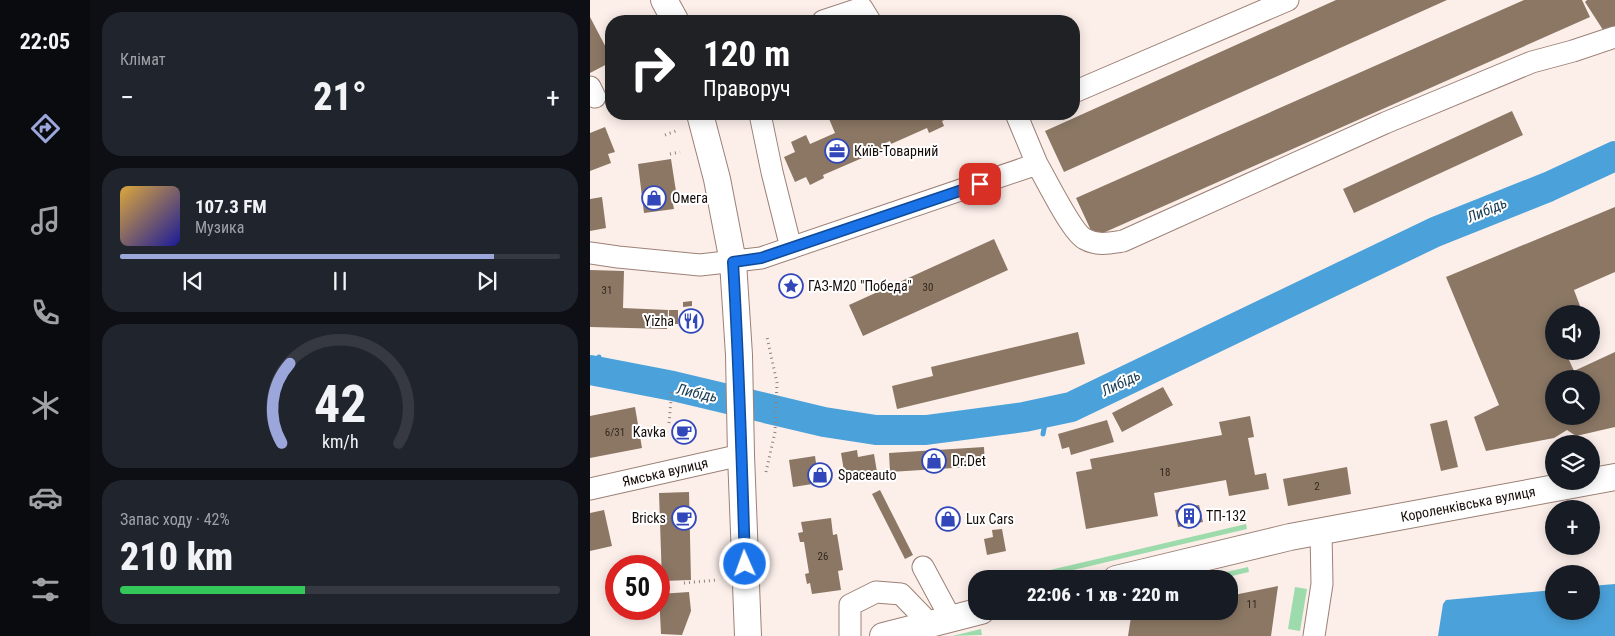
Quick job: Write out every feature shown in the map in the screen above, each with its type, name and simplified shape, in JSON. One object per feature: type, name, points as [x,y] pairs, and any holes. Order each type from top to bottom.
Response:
[{"type":"main road","points":[[702,120],[717,179],[733,262],[739,355],[740,444],[748,636]]},
{"type":"main road","name":"Короленківська вулиця","points":[[1153,570],[1290,537],[1615,477]]},
{"type":"main road","points":[[883,636],[968,614]]},
{"type":"street","points":[[1080,89],[1288,0]]},
{"type":"street","points":[[842,15],[862,8],[866,15]]},
{"type":"street","points":[[1020,120],[1037,164],[1072,224],[1083,239],[1106,244],[1123,241],[1385,123],[1523,65],[1615,37]]},
{"type":"street","points":[[761,120],[791,248]]},
{"type":"street","points":[[590,253],[700,265],[761,258],[1037,164]]},
{"type":"street","name":"Ямська вулиця","points":[[590,489],[740,444]]},
{"type":"street","points":[[1314,636],[1322,584],[1322,532]]},
{"type":"street","points":[[923,567],[940,621]]},
{"type":"street","points":[[850,636],[850,605],[876,592],[901,594],[940,621]]},
{"type":"path","points":[[665,134],[676,131]]},
{"type":"path","points":[[670,154],[680,152]]},
{"type":"path","points":[[766,472],[775,432],[777,382],[767,337]]},
{"type":"path","points":[[669,423],[672,389]]},
{"type":"path","points":[[684,583],[717,580]]},
{"type":"green space","points":[[1246,524],[1247,529],[1073,570],[1050,570]]},
{"type":"green space","points":[[1248,567],[1249,572],[1238,575],[1238,570],[1235,570]]},
{"type":"green space","points":[[1295,587],[1307,589],[1300,631],[1288,629]]},
{"type":"green space","points":[[981,629],[982,635],[952,636]]},
{"type":"water","points":[[1615,584],[1615,636],[1438,636],[1443,604],[1446,600],[1545,591],[1545,620],[1600,620],[1600,585]]},
{"type":"building","points":[[1336,0],[1447,0],[1064,172],[1045,131],[1069,120],[1080,120],[1080,115]]},
{"type":"building","points":[[1524,0],[1582,0],[1590,17],[1094,237],[1076,198]]},
{"type":"building","points":[[1587,0],[1615,0],[1615,26],[1605,33],[1585,2]]},
{"type":"building","points":[[590,17],[605,46],[605,65],[590,73]]},
{"type":"building","points":[[1512,111],[1523,135],[1354,213],[1343,189]]},
{"type":"building","name":"Київ-Товарний","points":[[830,120],[944,120],[942,121],[944,126],[929,133],[927,128],[891,144],[890,141],[881,145],[883,149],[823,175],[824,178],[810,185],[806,177],[795,182],[784,157],[795,152],[791,142],[806,135],[810,144],[835,133]]},
{"type":"building","points":[[605,127],[615,152],[608,154],[611,163],[590,171],[590,133]]},
{"type":"building","points":[[671,159],[677,198],[672,199],[674,209],[644,213],[638,164]]},
{"type":"building","points":[[602,197],[606,228],[590,231],[590,199]]},
{"type":"building","points":[[1615,207],[1615,272],[1574,290],[1580,305],[1545,305],[1545,360],[1569,360],[1574,370],[1545,370],[1545,425],[1600,425],[1600,370],[1576,370],[1615,352],[1615,427],[1580,435],[1574,435],[1567,430],[1559,435],[1545,435],[1545,440],[1486,451],[1474,417],[1499,405],[1446,277]]},
{"type":"building","points":[[994,239],[1008,270],[863,336],[849,305]]},
{"type":"building","points":[[590,270],[624,271],[623,308],[668,310],[667,329],[590,327]]},
{"type":"building","name":"Yizha","points":[[692,301],[692,306],[683,307],[683,302]]},
{"type":"building","name":"Yizha","points":[[669,310],[678,310],[678,324],[669,324]]},
{"type":"building","name":"Yizha","points":[[687,318],[696,318],[696,324],[686,323]]},
{"type":"building","points":[[1078,332],[1085,364],[897,409],[892,386],[933,376],[931,367]]},
{"type":"building","points":[[1163,387],[1173,405],[1122,432],[1112,413]]},
{"type":"building","points":[[635,407],[642,448],[590,458],[590,416]]},
{"type":"building","points":[[1250,416],[1254,437],[1248,438],[1255,475],[1266,473],[1269,489],[1229,496],[1226,480],[1154,493],[1158,516],[1086,529],[1076,472],[1092,469],[1090,459],[1222,435],[1219,422]]},
{"type":"building","name":"Kavka","points":[[687,420],[691,442],[681,444],[676,422]]},
{"type":"building","points":[[1107,420],[1114,442],[1071,455],[1069,447],[1062,449],[1058,434]]},
{"type":"building","points":[[1447,420],[1458,467],[1441,471],[1430,424]]},
{"type":"building","points":[[984,447],[985,466],[890,472],[889,453]]},
{"type":"building","points":[[857,450],[858,457],[874,454],[877,472],[845,477],[841,453]]},
{"type":"building","points":[[815,456],[819,483],[793,487],[789,460]]},
{"type":"building","points":[[1347,467],[1351,494],[1288,506],[1283,479]]},
{"type":"building","points":[[880,490],[913,555],[905,559],[872,494]]},
{"type":"building","points":[[689,492],[691,580],[670,581],[670,555],[661,555],[659,493]]},
{"type":"building","name":"ТП-132","points":[[1199,505],[1203,522],[1178,527],[1175,510]]},
{"type":"building","points":[[604,510],[612,546],[590,551],[590,513]]},
{"type":"building","points":[[831,518],[833,535],[837,534],[843,570],[838,571],[841,590],[812,594],[810,583],[807,584],[805,574],[809,573],[804,542],[800,542],[798,533],[803,532],[801,522]]},
{"type":"building","points":[[1002,529],[1006,551],[987,555],[984,539],[993,537],[992,530]]},
{"type":"building","points":[[1278,586],[1271,636],[1128,636],[1131,620],[1238,620],[1238,594]]},
{"type":"building","points":[[689,592],[691,611],[682,635],[661,634],[660,620],[670,620],[670,593]]},
{"type":"waterway","name":"Либідь","points":[[590,370],[673,386],[824,422],[876,430],[926,430],[1024,417],[1071,407],[1435,232],[1548,187],[1615,156]]},
{"type":"waterway","points":[[599,357],[602,372]]},
{"type":"waterway","points":[[1043,434],[1047,413]]},
{"type":"place","name":"Київ-Товарний","points":[[837,151]]},
{"type":"place","name":"Омега","points":[[654,198]]},
{"type":"place","name":"ГАЗ-М20 \"Победа\"","points":[[791,286]]},
{"type":"place","name":"Yizha","points":[[691,321]]},
{"type":"place","name":"Kavka","points":[[684,432]]},
{"type":"place","name":"Dr.Det","points":[[934,461]]},
{"type":"place","name":"Spaceauto","points":[[820,475]]},
{"type":"place","name":"ТП-132","points":[[1189,516]]},
{"type":"place","name":"Bricks","points":[[684,518]]},
{"type":"place","name":"Lux Cars","points":[[948,519]]},
{"type":"route","points":[[745,564],[740,455],[739,355],[733,262],[761,258],[980,184]]}]
